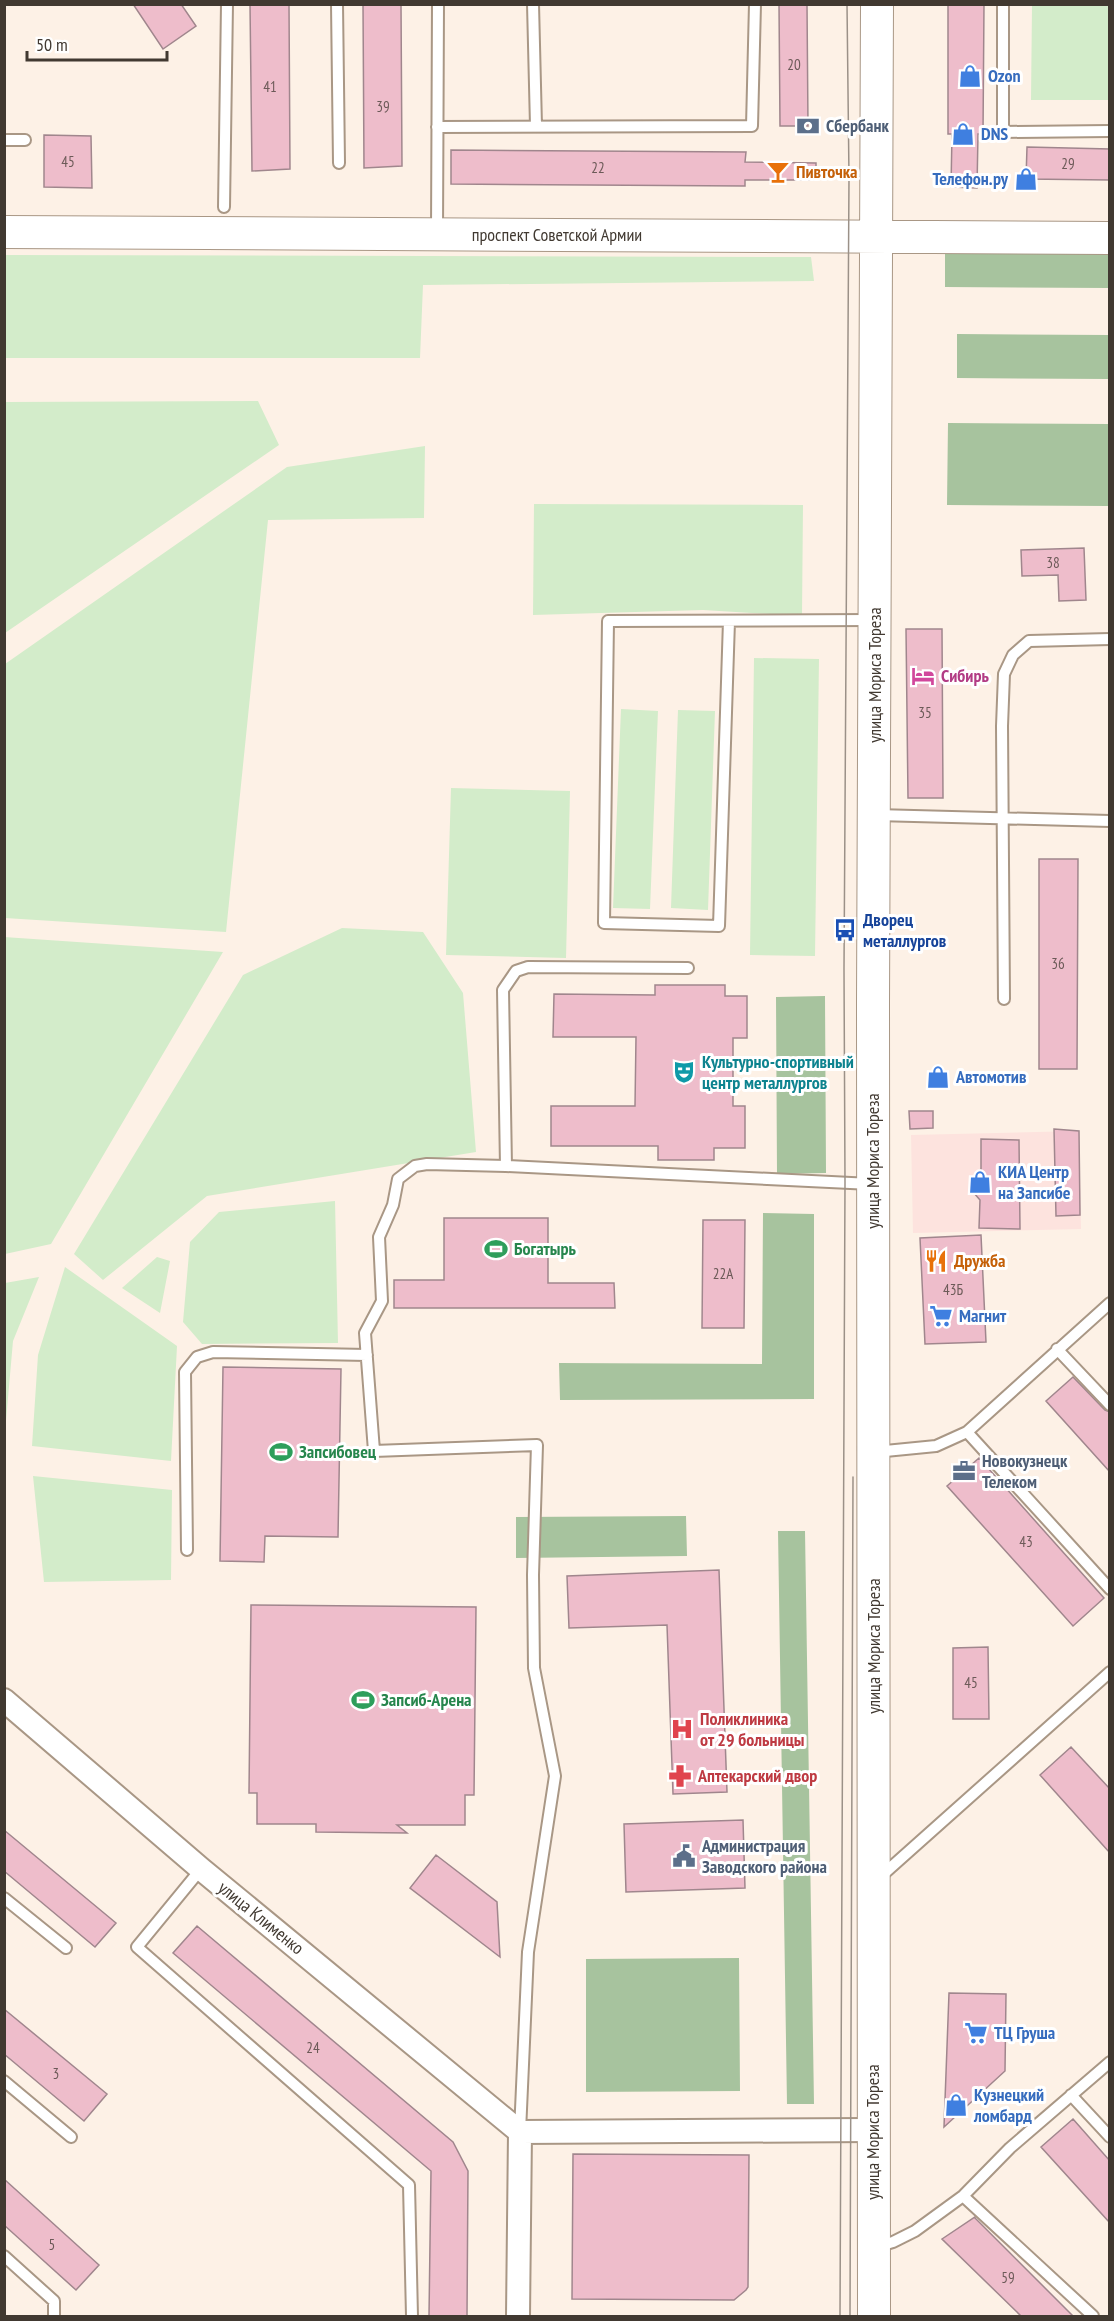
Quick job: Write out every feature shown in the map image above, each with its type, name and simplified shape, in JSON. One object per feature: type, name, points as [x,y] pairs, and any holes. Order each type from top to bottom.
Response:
[{"type":"street","name":"улица Мориса Тореза","points":[[874,2316],[872,2130],[873,1184],[877,4]]},
{"type":"street","name":"проспект Советской Армии","points":[[4,232],[1110,238]]},
{"type":"street","name":"улица Клименко","points":[[4,1701],[201,1869],[520,2132]]},
{"type":"street","points":[[518,2316],[520,2132],[872,2130]]},
{"type":"lane","points":[[224,207],[227,4]]},
{"type":"lane","points":[[337,4],[339,163]]},
{"type":"lane","points":[[437,234],[438,4]]},
{"type":"lane","points":[[533,4],[536,126]]},
{"type":"lane","points":[[437,127],[752,126],[755,4]]},
{"type":"lane","points":[[1003,4],[1003,132],[1110,131]]},
{"type":"lane","points":[[4,140],[25,140]]},
{"type":"lane","points":[[729,621],[719,926],[604,922],[608,621],[875,620]]},
{"type":"lane","points":[[1004,999],[1004,674],[1013,655],[1029,641],[1110,639]]},
{"type":"lane","points":[[874,815],[1110,821]]},
{"type":"lane","points":[[507,1166],[503,990],[516,971],[528,967],[688,968]]},
{"type":"lane","points":[[520,2132],[528,1952],[555,1776],[534,1668],[537,1445],[374,1451],[365,1332],[382,1301],[379,1237],[393,1205],[399,1179],[416,1166],[427,1164],[873,1184]]},
{"type":"lane","points":[[874,1452],[936,1446],[967,1432],[1057,1349],[1108,1309]]},
{"type":"lane","points":[[1057,1349],[1110,1405]]},
{"type":"lane","points":[[187,1550],[185,1372],[197,1357],[213,1352],[367,1355]]},
{"type":"lane","points":[[967,1432],[1110,1588]]},
{"type":"lane","points":[[873,1884],[1110,1672]]},
{"type":"lane","points":[[201,1869],[136,1947],[409,2185],[412,2316]]},
{"type":"lane","points":[[4,1898],[66,1948]]},
{"type":"lane","points":[[874,2247],[893,2242],[915,2231],[963,2196],[1010,2148],[1110,2062]]},
{"type":"lane","points":[[4,2081],[71,2137]]},
{"type":"lane","points":[[1071,2095],[1110,2137]]},
{"type":"lane","points":[[963,2196],[1094,2316]]},
{"type":"lane","points":[[4,2256],[54,2301],[54,2316]]},
{"type":"shaded area","points":[[1079,1131],[1081,1229],[913,1233],[911,1135]]},
{"type":"green space","points":[[1032,5],[1109,5],[1109,100],[1031,100]]},
{"type":"green space","points":[[945,243],[1109,244],[1109,288],[945,287]]},
{"type":"green space","points":[[5,255],[811,257],[814,281],[423,285],[420,358],[5,358]]},
{"type":"green space","points":[[957,334],[1109,335],[1109,379],[957,378]]},
{"type":"green space","points":[[258,401],[279,445],[5,633],[5,402]]},
{"type":"green space","points":[[948,423],[1109,424],[1109,506],[947,505]]},
{"type":"green space","points":[[425,446],[424,518],[268,520],[226,932],[5,918],[5,664],[287,467]]},
{"type":"green space","points":[[534,504],[803,505],[802,616],[703,610],[533,615]]},
{"type":"green space","points":[[754,658],[819,659],[815,956],[750,955]]},
{"type":"green space","points":[[621,709],[658,711],[650,909],[613,908]]},
{"type":"green space","points":[[678,710],[715,711],[708,910],[671,908]]},
{"type":"green space","points":[[451,788],[570,791],[566,958],[446,955]]},
{"type":"green space","points":[[342,928],[423,932],[463,993],[476,1152],[207,1196],[103,1280],[74,1254],[243,975]]},
{"type":"green space","points":[[4,937],[223,952],[51,1244],[5,1254]]},
{"type":"green space","points":[[825,996],[826,1173],[777,1174],[776,997]]},
{"type":"green space","points":[[335,1201],[338,1343],[202,1344],[183,1322],[190,1242],[219,1212]]},
{"type":"green space","points":[[763,1213],[814,1214],[814,1399],[560,1400],[559,1363],[762,1364]]},
{"type":"green space","points":[[157,1257],[170,1261],[160,1313],[122,1288]]},
{"type":"green space","points":[[65,1267],[177,1346],[171,1461],[32,1446],[38,1355]]},
{"type":"green space","points":[[39,1277],[13,1341],[5,1432],[5,1283]]},
{"type":"green space","points":[[33,1476],[172,1490],[171,1580],[44,1582]]},
{"type":"green space","points":[[686,1516],[687,1556],[516,1558],[516,1517]]},
{"type":"green space","points":[[778,1531],[805,1531],[814,2104],[787,2104]]},
{"type":"green space","points":[[739,1958],[740,2091],[586,2092],[586,1959]]},
{"type":"building","points":[[133,4],[181,4],[196,26],[163,49]]},
{"type":"building","points":[[250,4],[289,4],[290,169],[252,171]]},
{"type":"building","points":[[363,4],[401,4],[402,166],[364,168]]},
{"type":"building","points":[[779,4],[807,4],[808,126],[780,126]]},
{"type":"building","points":[[948,4],[984,4],[983,134],[978,134],[977,188],[951,187],[952,134],[948,134]]},
{"type":"building","points":[[44,135],[91,136],[92,188],[44,187]]},
{"type":"building","points":[[1027,147],[1110,149],[1110,180],[1026,179]]},
{"type":"building","points":[[451,150],[746,152],[745,162],[816,163],[816,180],[745,180],[745,186],[451,184]]},
{"type":"building","points":[[1084,548],[1086,600],[1059,601],[1058,575],[1022,576],[1021,550]]},
{"type":"building","points":[[906,629],[942,629],[943,798],[908,798]]},
{"type":"building","points":[[1039,859],[1078,859],[1077,1069],[1039,1069]]},
{"type":"building","name":"Культурно-спортивный центр металлургов","points":[[655,985],[725,985],[725,996],[747,996],[747,1038],[733,1038],[733,1106],[745,1106],[745,1148],[714,1148],[714,1160],[658,1160],[658,1146],[551,1146],[551,1106],[635,1106],[636,1037],[553,1037],[554,994],[655,995]]},
{"type":"building","points":[[909,1111],[933,1111],[933,1128],[910,1129]]},
{"type":"building","points":[[1054,1129],[1079,1131],[1080,1215],[1056,1216]]},
{"type":"building","points":[[981,1139],[1019,1140],[1020,1229],[979,1228],[980,1200],[971,1184],[981,1169]]},
{"type":"building","name":"Богатырь","points":[[444,1218],[548,1218],[548,1283],[614,1283],[615,1308],[394,1308],[394,1280],[444,1280]]},
{"type":"building","points":[[703,1220],[745,1220],[744,1328],[702,1328]]},
{"type":"building","points":[[981,1235],[986,1342],[925,1344],[920,1238]]},
{"type":"building","name":"Запсибовец","points":[[223,1367],[341,1369],[338,1537],[265,1536],[264,1562],[220,1561]]},
{"type":"building","points":[[1073,1377],[1105,1410],[1110,1412],[1110,1472],[1046,1401]]},
{"type":"building","points":[[979,1458],[1104,1598],[1073,1626],[947,1486]]},
{"type":"building","points":[[719,1570],[727,1792],[673,1794],[667,1625],[569,1628],[567,1576]]},
{"type":"building","name":"Запсиб-Арена","points":[[251,1605],[476,1607],[474,1795],[465,1795],[465,1825],[397,1825],[407,1833],[316,1832],[316,1824],[257,1824],[257,1793],[249,1793]]},
{"type":"building","points":[[988,1647],[989,1719],[953,1719],[953,1648]]},
{"type":"building","points":[[1071,1747],[1110,1789],[1110,1853],[1040,1775]]},
{"type":"building","name":"Администрация Заводского района","points":[[743,1820],[745,1888],[626,1892],[624,1824]]},
{"type":"building","points":[[4,1830],[116,1923],[95,1947],[4,1871]]},
{"type":"building","points":[[436,1855],[497,1902],[500,1957],[410,1888]]},
{"type":"building","points":[[197,1926],[453,2142],[468,2171],[467,2316],[429,2316],[431,2171],[173,1953]]},
{"type":"building","name":"ТЦ Груша","points":[[949,1993],[1006,1994],[1005,2071],[944,2127]]},
{"type":"building","points":[[4,2009],[107,2094],[84,2121],[4,2054]]},
{"type":"building","points":[[1073,2119],[1110,2161],[1110,2223],[1041,2147]]},
{"type":"building","points":[[573,2154],[749,2155],[748,2287],[746,2290],[734,2300],[572,2299]]},
{"type":"building","points":[[4,2179],[99,2265],[76,2290],[4,2225]]},
{"type":"building","points":[[975,2217],[1073,2316],[1021,2316],[942,2239]]},
{"type":"tram line","points":[[840,2316],[849,178],[847,4]]},
{"type":"tram line","points":[[850,2316],[853,1477]]},
{"type":"place","name":"Ozon","points":[[970,76]]},
{"type":"place","name":"Сбербанк","points":[[808,126]]},
{"type":"place","name":"DNS","points":[[963,134]]},
{"type":"place","name":"Пивточка","points":[[778,172]]},
{"type":"place","name":"Телефон.ру","points":[[1026,179]]},
{"type":"place","name":"Сибирь","points":[[923,676]]},
{"type":"place","name":"Дворец металлургов","points":[[845,930]]},
{"type":"place","name":"Культурно-спортивный центр металлургов","points":[[684,1072]]},
{"type":"place","name":"Автомотив","points":[[938,1077]]},
{"type":"place","name":"КИА Центр на Запсибе","points":[[980,1182]]},
{"type":"place","name":"Богатырь","points":[[496,1249]]},
{"type":"place","name":"Дружба","points":[[936,1261]]},
{"type":"place","name":"Магнит","points":[[941,1316]]},
{"type":"place","name":"Запсибовец","points":[[281,1452]]},
{"type":"place","name":"Новокузнецк Телеком","points":[[964,1471]]},
{"type":"place","name":"Запсиб-Арена","points":[[363,1700]]},
{"type":"place","name":"Поликлиника от 29 больницы","points":[[682,1729]]},
{"type":"place","name":"Аптекарский двор","points":[[680,1776]]},
{"type":"place","name":"Администрация Заводского района","points":[[684,1856]]},
{"type":"place","name":"ТЦ Груша","points":[[976,2033]]},
{"type":"place","name":"Кузнецкий ломбард","points":[[956,2105]]}]
